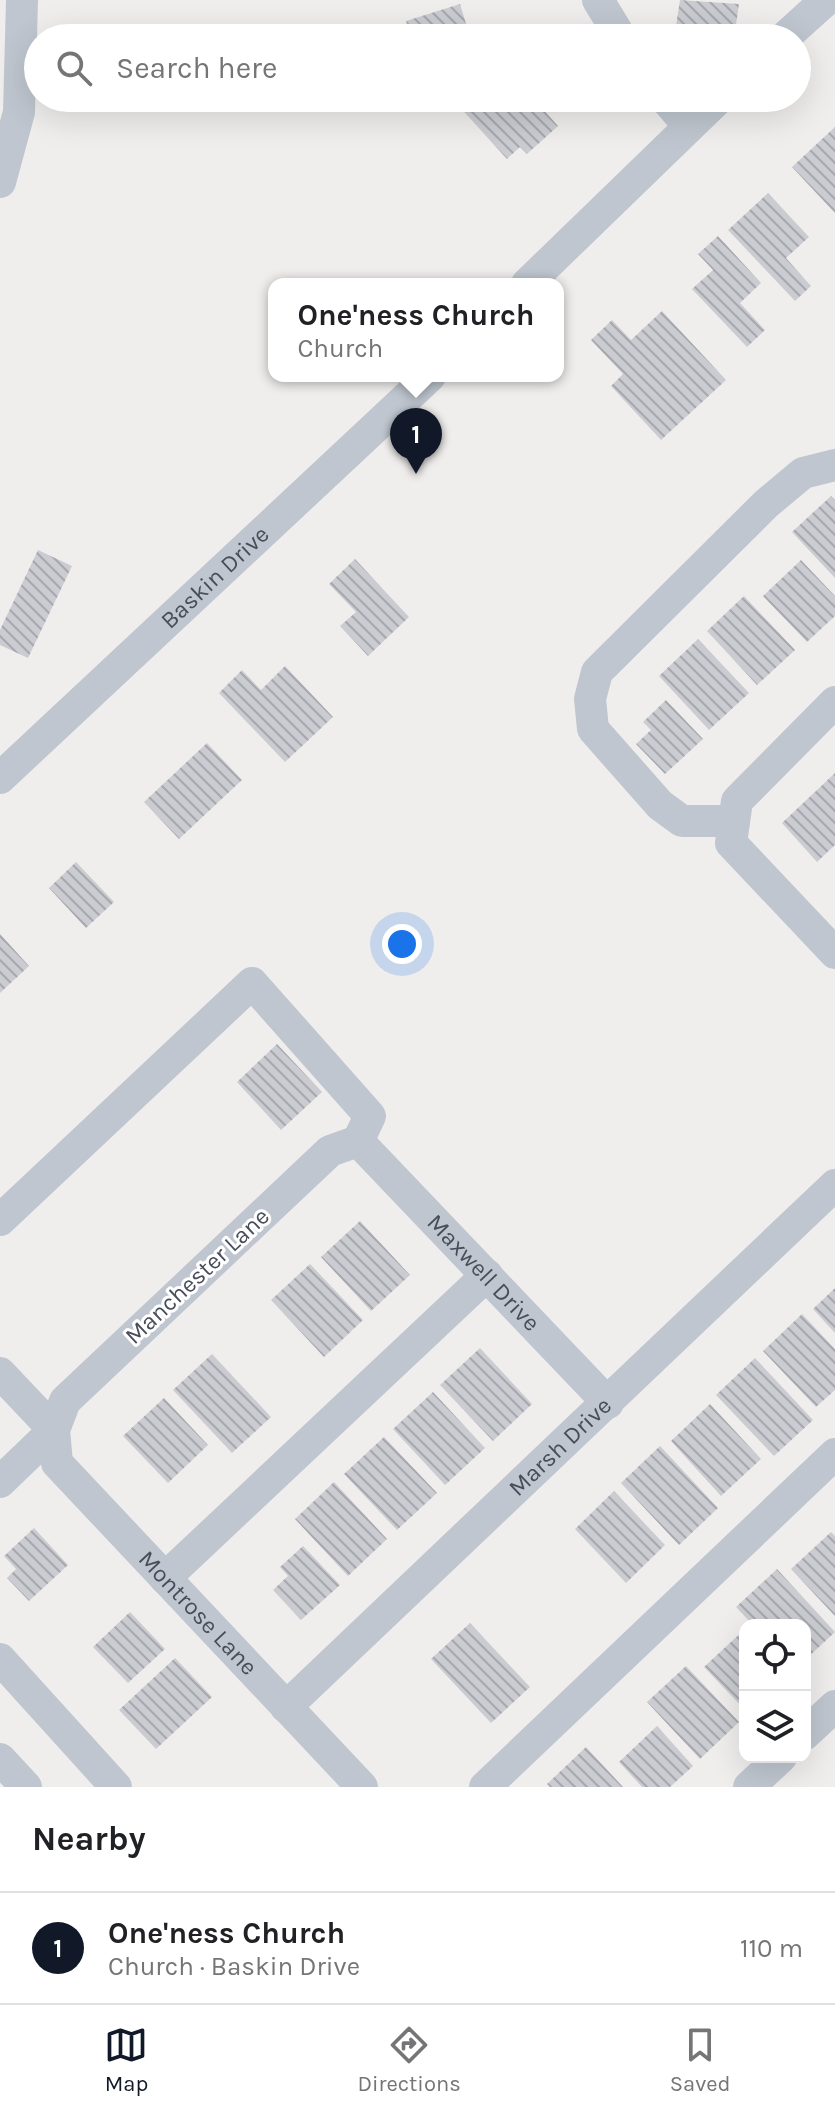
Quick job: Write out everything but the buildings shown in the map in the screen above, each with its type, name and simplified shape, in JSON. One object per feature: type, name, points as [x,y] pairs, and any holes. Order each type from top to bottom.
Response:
[{"type":"street","points":[[0,182],[19,112],[22,0]]},
{"type":"street","points":[[598,0],[613,24]]},
{"type":"street","points":[[799,24],[826,0]]},
{"type":"street","points":[[677,112],[689,126]]},
{"type":"street","points":[[533,278],[704,112]]},
{"type":"street","name":"Baskin Drive","points":[[0,778],[424,382]]},
{"type":"street","points":[[835,465],[803,473],[766,504],[597,672],[590,699],[593,729],[660,805],[682,821],[732,832],[835,953]]},
{"type":"street","points":[[732,832],[737,801],[835,702]]},
{"type":"street","points":[[0,1220],[252,983],[370,1116],[358,1141]]},
{"type":"street","name":"Maxwell Drive","points":[[358,1141],[608,1403]]},
{"type":"street","name":"Manchester Lane","points":[[0,1482],[54,1430],[65,1401],[330,1151],[358,1141]]},
{"type":"street","name":"Marsh Drive","points":[[286,1707],[835,1185]]},
{"type":"street","points":[[165,1578],[487,1275]]},
{"type":"street","points":[[0,1373],[54,1430]]},
{"type":"street","name":"Montrose Lane","points":[[54,1430],[57,1463],[362,1787]]},
{"type":"street","points":[[485,1787],[835,1454]]},
{"type":"street","points":[[0,1659],[116,1787]]},
{"type":"street","points":[[811,1728],[835,1706]]},
{"type":"street","points":[[0,1759],[26,1787]]},
{"type":"street","points":[[749,1787],[775,1763]]},
{"type":"place","name":"One'ness Church","points":[[416,474]]}]
